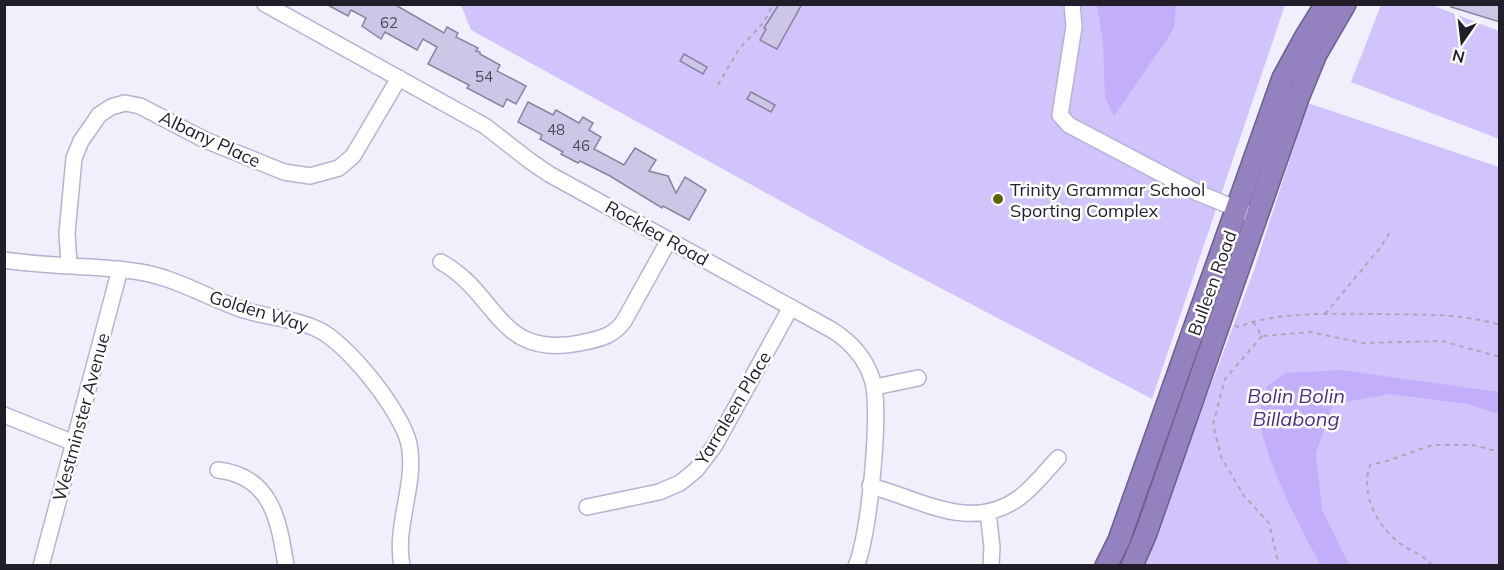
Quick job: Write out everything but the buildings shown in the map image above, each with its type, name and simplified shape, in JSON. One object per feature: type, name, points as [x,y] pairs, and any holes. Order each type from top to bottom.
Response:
[{"type":"highway","name":"Bulleen Road","points":[[1132,566],[1146,533],[1220,320],[1283,78],[1305,36],[1326,4]]},
{"type":"highway","name":"Bulleen Road","points":[[1106,566],[1119,540],[1247,213],[1316,54],[1345,4]]},
{"type":"street","name":"Rocklea Road","points":[[265,4],[485,126],[539,168],[832,330],[851,344],[867,365],[875,387],[876,414],[864,543],[856,566]]},
{"type":"street","points":[[1072,4],[1074,27],[1060,115],[1069,125],[1198,193],[1247,213]]},
{"type":"street","name":"Albany Place","points":[[64,265],[72,172],[77,150],[99,115],[111,107],[125,104],[140,106],[205,140],[284,172],[310,176],[339,168],[353,156],[399,78]]},
{"type":"street","points":[[441,262],[464,278],[506,325],[520,337],[535,344],[562,346],[604,338],[620,326],[669,240]]},
{"type":"street","name":"Golden Way","points":[[4,260],[120,269],[151,274],[241,309],[315,328],[332,338],[348,352],[392,406],[409,444],[411,466],[401,538],[402,566]]},
{"type":"street","name":"Westminster Avenue","points":[[41,566],[120,269]]},
{"type":"street","name":"Yarraleen Place","points":[[587,507],[658,492],[680,483],[696,470],[715,445],[791,307]]},
{"type":"street","points":[[875,387],[918,378]]},
{"type":"street","points":[[4,416],[74,443]]},
{"type":"street","points":[[870,486],[948,512],[973,514],[988,512],[1020,498],[1058,458]]},
{"type":"street","points":[[218,470],[249,479],[263,493],[279,526],[286,566]]},
{"type":"street","points":[[988,512],[992,547],[991,566]]},
{"type":"path","points":[[718,85],[739,49],[764,22],[773,4]]},
{"type":"path","points":[[1325,314],[1380,248],[1390,232]]},
{"type":"path","points":[[1220,320],[1238,327],[1252,321],[1325,314],[1437,315],[1500,324]]},
{"type":"path","points":[[1252,321],[1262,336]]},
{"type":"path","points":[[1278,566],[1269,523],[1245,496],[1221,457],[1213,424],[1225,379],[1262,336],[1310,332],[1363,343],[1442,341],[1500,357]]},
{"type":"path","points":[[1432,566],[1429,560],[1401,544],[1389,534],[1370,505],[1367,473],[1370,465],[1432,445],[1473,445],[1500,452]]},
{"type":"shaded area","name":"Trinity Grammar School Sporting Complex","points":[[461,5],[1285,5],[1152,399],[893,263],[471,30]]},
{"type":"shaded area","points":[[1381,5],[1432,5],[1499,31],[1499,139],[1351,82]]},
{"type":"shaded area","points":[[1308,103],[1499,167],[1499,565],[1146,566],[1254,270]]},
{"type":"water","points":[[1097,5],[1176,5],[1174,27],[1170,35],[1114,116],[1105,98],[1103,42]]},
{"type":"water","name":"Bolin Bolin Billabong","points":[[1340,370],[1499,392],[1499,414],[1467,404],[1390,394],[1333,404],[1316,453],[1322,510],[1349,565],[1321,565],[1303,533],[1273,467],[1261,427],[1260,412],[1267,386],[1286,373]]},
{"type":"place","name":"Trinity Grammar School Sporting Complex","points":[[998,199]]}]
